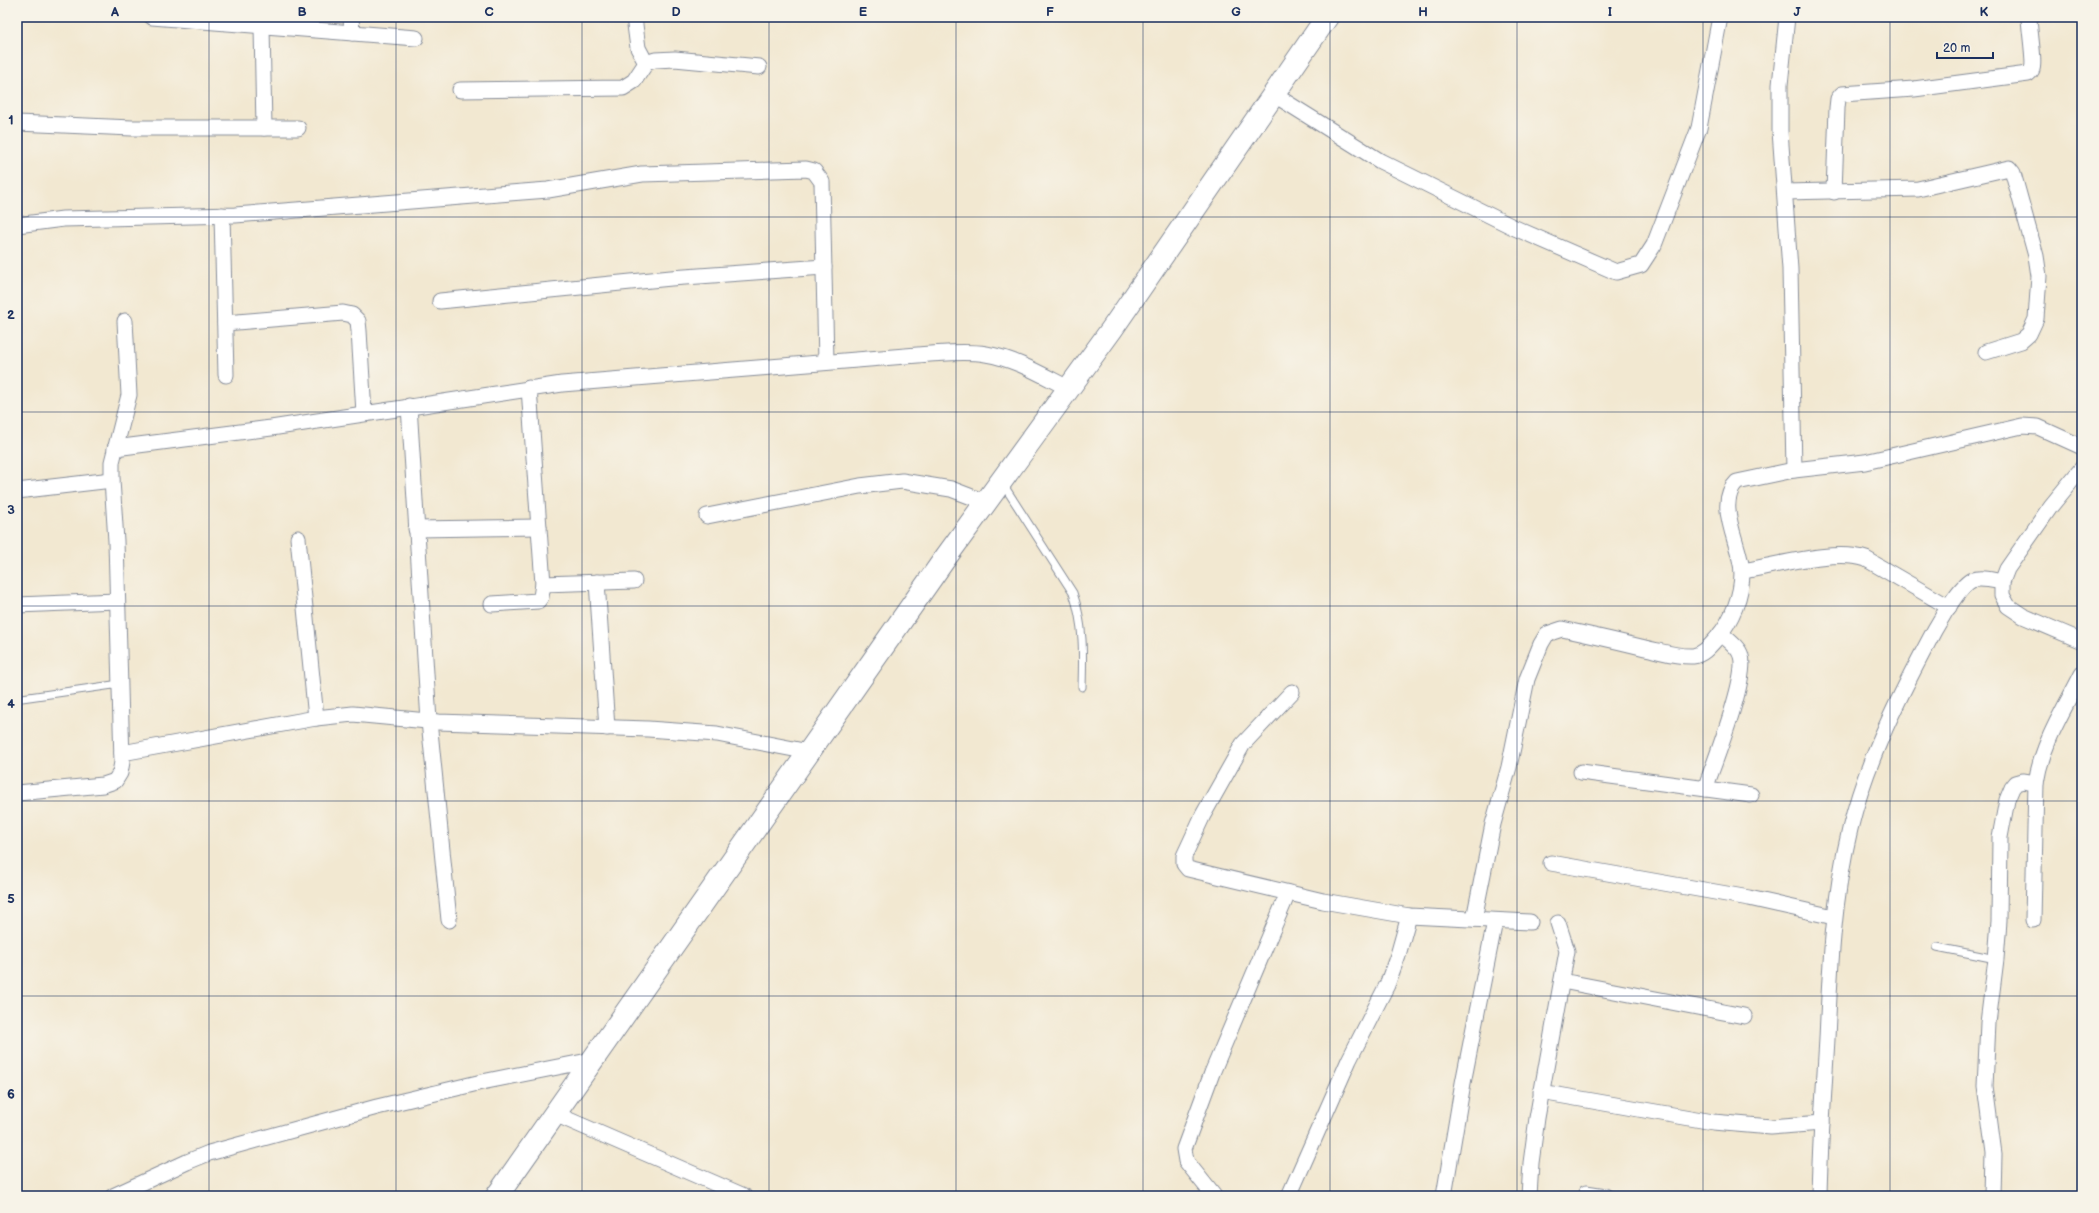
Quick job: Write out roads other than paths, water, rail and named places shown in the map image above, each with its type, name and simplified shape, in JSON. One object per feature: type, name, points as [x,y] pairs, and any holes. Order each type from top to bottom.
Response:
[{"type":"main road","points":[[497,1196],[985,502],[1068,388],[1327,17]]},
{"type":"street","points":[[152,17],[262,27],[416,38]]},
{"type":"street","points":[[352,17],[352,33]]},
{"type":"street","points":[[634,17],[638,48],[646,63]]},
{"type":"street","points":[[1273,94],[1380,161],[1515,228],[1616,272],[1641,265],[1654,244],[1699,128],[1720,17]]},
{"type":"street","points":[[1787,17],[1780,85],[1780,131],[1790,269],[1794,470]]},
{"type":"street","points":[[1834,192],[1837,108],[1838,99],[1842,94],[1914,89],[2028,74],[2032,69],[2033,62],[2029,17]]},
{"type":"street","points":[[262,27],[264,128]]},
{"type":"street","points":[[460,90],[623,88],[634,81],[646,63],[655,60],[675,59],[759,67]]},
{"type":"street","points":[[17,123],[132,128],[298,128]]},
{"type":"street","points":[[1785,192],[1834,192],[1918,188],[2008,168],[2013,173],[2036,256],[2039,276],[2036,319],[2029,334],[2021,341],[1986,352]]},
{"type":"street","points":[[17,225],[63,218],[222,215],[548,190],[642,174],[806,169],[814,171],[822,182],[826,362]]},
{"type":"street","points":[[222,215],[226,375]]},
{"type":"street","points":[[440,301],[671,278],[824,267]]},
{"type":"street","points":[[225,323],[343,313],[352,314],[358,321],[364,413]]},
{"type":"street","points":[[17,793],[103,785],[115,781],[120,773],[122,753],[116,541],[112,480],[115,448],[127,409],[129,395],[125,321]]},
{"type":"street","points":[[115,448],[271,428],[529,388],[930,354],[985,354],[1022,365],[1068,388]]},
{"type":"street","points":[[492,604],[538,601],[542,597],[543,584],[529,388]]},
{"type":"street","points":[[409,406],[429,721],[449,920]]},
{"type":"street","points":[[1474,920],[1493,824],[1509,767],[1527,679],[1541,644],[1547,634],[1562,629],[1670,654],[1694,656],[1702,652],[1721,633],[1732,618],[1740,590],[1742,571],[1729,518],[1728,496],[1730,489],[1737,482],[1748,478],[1794,470],[1865,462],[2022,426],[2038,427],[2082,447]]},
{"type":"street","points":[[2082,468],[2051,506],[2022,546],[2007,569],[2002,582],[2002,595],[2008,606],[2023,616],[2082,641]]},
{"type":"street","points":[[17,491],[112,480]]},
{"type":"street","points":[[707,516],[860,486],[902,481],[951,489],[985,502]]},
{"type":"street","points":[[416,529],[539,527]]},
{"type":"street","points":[[298,538],[316,718]]},
{"type":"street","points":[[1742,571],[1833,556],[1856,556],[1866,559],[1949,607]]},
{"type":"street","points":[[1819,1196],[1834,917],[1838,884],[1850,828],[1866,775],[1908,680],[1932,633],[1961,588],[1972,580],[1985,579],[2002,582]]},
{"type":"street","points":[[543,584],[634,581]]},
{"type":"street","points":[[597,582],[607,728]]},
{"type":"street","points":[[17,604],[117,601]]},
{"type":"street","points":[[1705,789],[1732,709],[1743,665],[1741,654],[1721,633]]},
{"type":"street","points":[[2033,920],[2036,783],[2042,752],[2082,674]]},
{"type":"street","points":[[1292,692],[1243,744],[1203,816],[1184,856],[1184,864],[1188,869],[1331,903],[1408,916],[1530,922]]},
{"type":"street","points":[[122,753],[316,718],[353,714],[429,721],[717,734],[809,752]]},
{"type":"street","points":[[1581,772],[1751,795]]},
{"type":"street","points":[[1993,1196],[1994,1154],[1985,1086],[1988,1023],[1999,921],[1999,857],[2002,821],[2007,800],[2016,783],[2023,781],[2036,783]]},
{"type":"street","points":[[1551,863],[1749,898],[1834,917]]},
{"type":"street","points":[[1214,1196],[1186,1161],[1184,1149],[1212,1073],[1288,893]]},
{"type":"street","points":[[1289,1196],[1349,1060],[1387,985],[1398,955],[1408,916]]},
{"type":"street","points":[[1444,1196],[1463,1083],[1495,921]]},
{"type":"street","points":[[1529,1196],[1531,1164],[1541,1092],[1567,951],[1558,923]]},
{"type":"street","points":[[1562,982],[1744,1016]]},
{"type":"street","points":[[113,1196],[187,1162],[216,1152],[377,1107],[482,1082],[593,1060]]},
{"type":"street","points":[[1541,1092],[1713,1122],[1771,1126],[1822,1123]]},
{"type":"street","points":[[555,1114],[744,1196]]},
{"type":"street","points":[[1586,1193],[1605,1196]]},
{"type":"lane","points":[[1001,480],[1073,593],[1080,613],[1083,634],[1082,687]]},
{"type":"lane","points":[[22,698],[120,684]]},
{"type":"lane","points":[[1937,947],[1996,959]]}]
